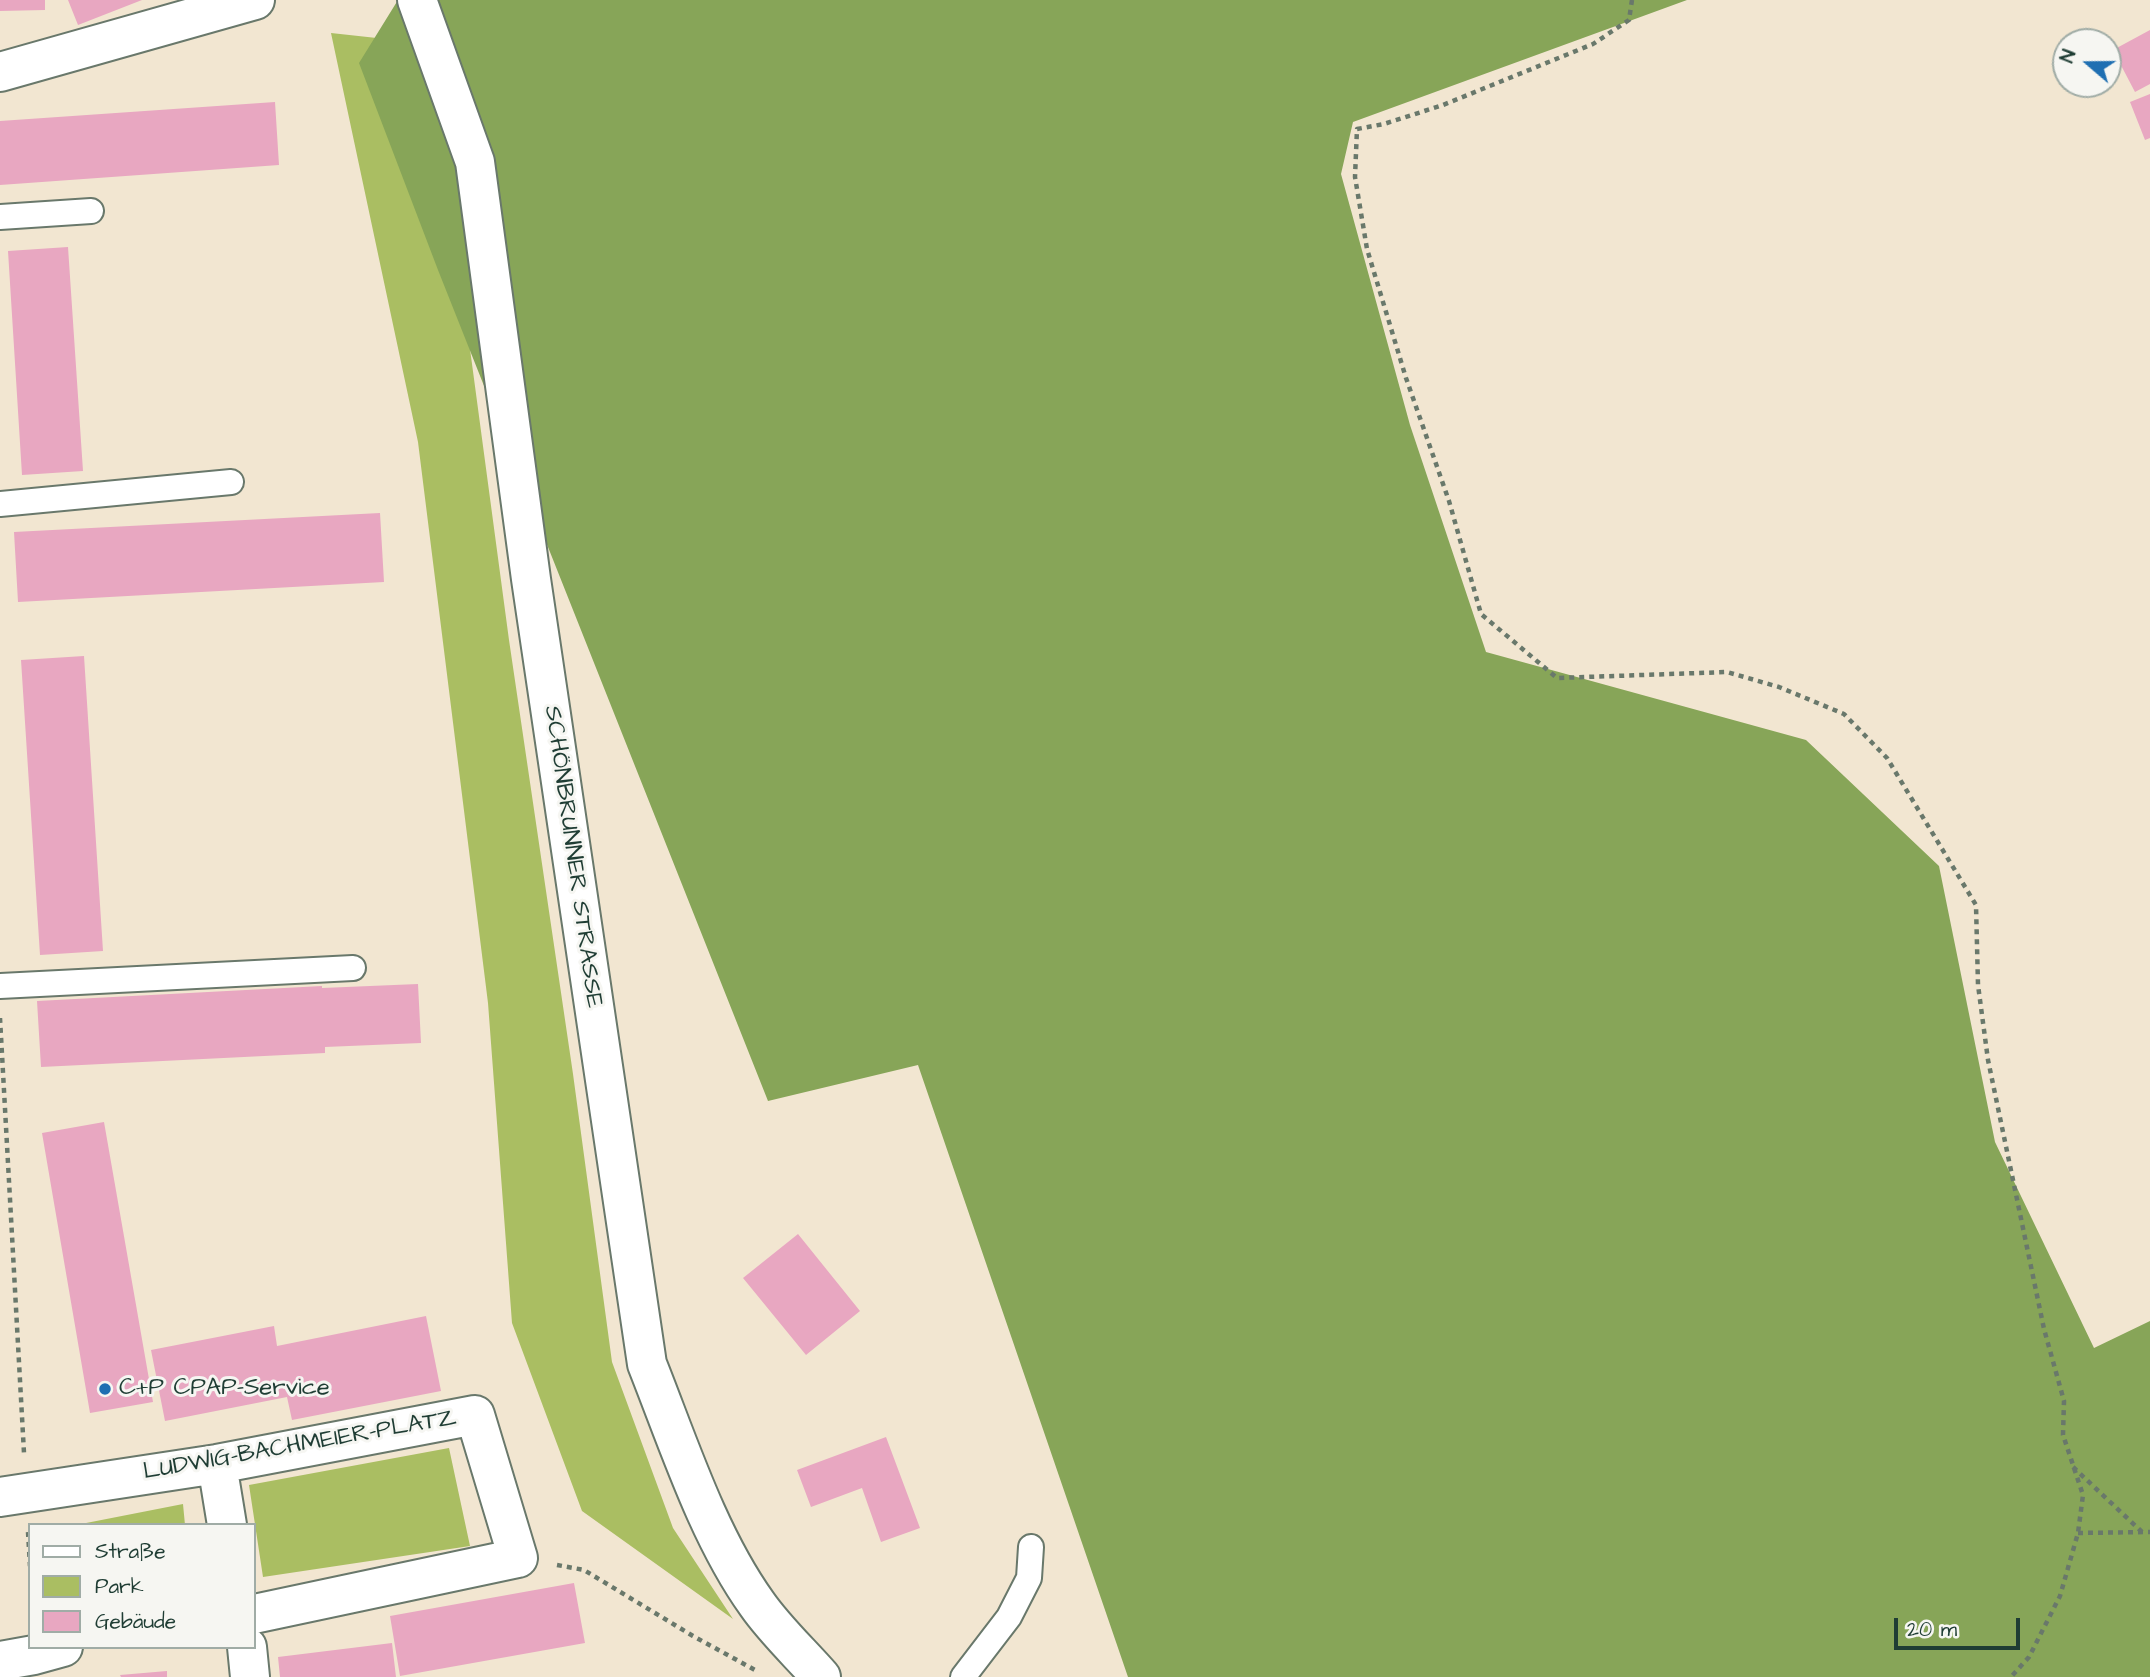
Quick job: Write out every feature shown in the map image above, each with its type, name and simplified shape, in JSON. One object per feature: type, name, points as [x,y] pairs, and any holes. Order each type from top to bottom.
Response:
[{"type":"street","points":[[0,72],[255,0]]},
{"type":"street","name":"SCHÖNBRUNNER STRASSE","points":[[417,0],[475,162],[533,593],[647,1364],[695,1486],[722,1545],[757,1604],[821,1677]]},
{"type":"street","name":"LUDWIG-BACHMEIER-PLATZ","points":[[13,1494],[217,1464],[475,1415],[518,1558]]},
{"type":"street","points":[[217,1464],[227,1523]]},
{"type":"street","points":[[256,1615],[518,1558]]},
{"type":"street","points":[[0,1661],[56,1649]]},
{"type":"street","points":[[247,1649],[250,1677]]},
{"type":"lane","points":[[0,217],[91,211]]},
{"type":"lane","points":[[0,504],[231,482]]},
{"type":"lane","points":[[0,986],[353,968]]},
{"type":"lane","points":[[963,1677],[1009,1618],[1029,1577],[1031,1547]]},
{"type":"path","points":[[1632,0],[1629,20],[1593,44],[1443,105],[1384,124],[1357,129],[1356,177],[1367,249],[1405,378],[1449,500],[1480,614],[1557,678],[1727,672],[1779,687],[1844,714],[1887,758],[1976,905],[1978,985],[1988,1060],[2044,1329],[2064,1401],[2063,1435],[2082,1495],[2078,1533],[2060,1596],[2029,1657],[2011,1677]]},
{"type":"path","points":[[0,1014],[13,1494],[28,1558]]},
{"type":"path","points":[[2073,1467],[2142,1532]]},
{"type":"path","points":[[2078,1533],[2150,1532]]},
{"type":"path","points":[[518,1558],[584,1570],[757,1671]]},
{"type":"green space","points":[[398,0],[1687,0],[1353,122],[1341,174],[1410,425],[1486,652],[1806,740],[1939,866],[1995,1142],[2094,1348],[2150,1321],[2150,1677],[1128,1677],[918,1065],[768,1101],[438,270],[359,63]]},
{"type":"green space","points":[[331,33],[395,40],[446,170],[509,640],[612,1362],[673,1528],[733,1619],[582,1511],[512,1323],[488,1003],[418,442]]},
{"type":"green space","points":[[449,1448],[470,1546],[263,1577],[249,1485]]},
{"type":"green space","points":[[183,1504],[185,1523],[86,1523]]},
{"type":"building","points":[[0,0],[45,0],[45,10],[0,11]]},
{"type":"building","points":[[68,0],[142,0],[78,25]]},
{"type":"building","points":[[2150,30],[2150,84],[2135,92],[2122,67],[2122,45]]},
{"type":"building","points":[[2150,94],[2150,138],[2145,140],[2130,102]]},
{"type":"building","points":[[275,102],[279,165],[0,185],[0,121]]},
{"type":"building","points":[[68,247],[83,471],[22,475],[8,251]]},
{"type":"building","points":[[380,513],[384,582],[18,602],[14,532]]},
{"type":"building","points":[[84,656],[103,951],[40,955],[21,660]]},
{"type":"building","points":[[418,984],[421,1043],[325,1047],[325,1053],[41,1067],[37,1001],[322,986]]},
{"type":"building","points":[[104,1122],[153,1402],[90,1413],[42,1133]]},
{"type":"building","points":[[798,1234],[860,1311],[806,1355],[743,1278]]},
{"type":"building","points":[[426,1316],[441,1391],[292,1420],[287,1397],[165,1421],[151,1350],[274,1326],[277,1346]]},
{"type":"building","points":[[886,1437],[920,1528],[881,1542],[862,1488],[811,1507],[797,1470]]},
{"type":"building","points":[[574,1583],[585,1643],[400,1676],[390,1616]]},
{"type":"building","points":[[392,1643],[396,1677],[280,1677],[278,1657]]},
{"type":"building","points":[[167,1671],[167,1677],[120,1675]]},
{"type":"place","name":"C+P CPAP-Service","points":[[105,1389]]}]
